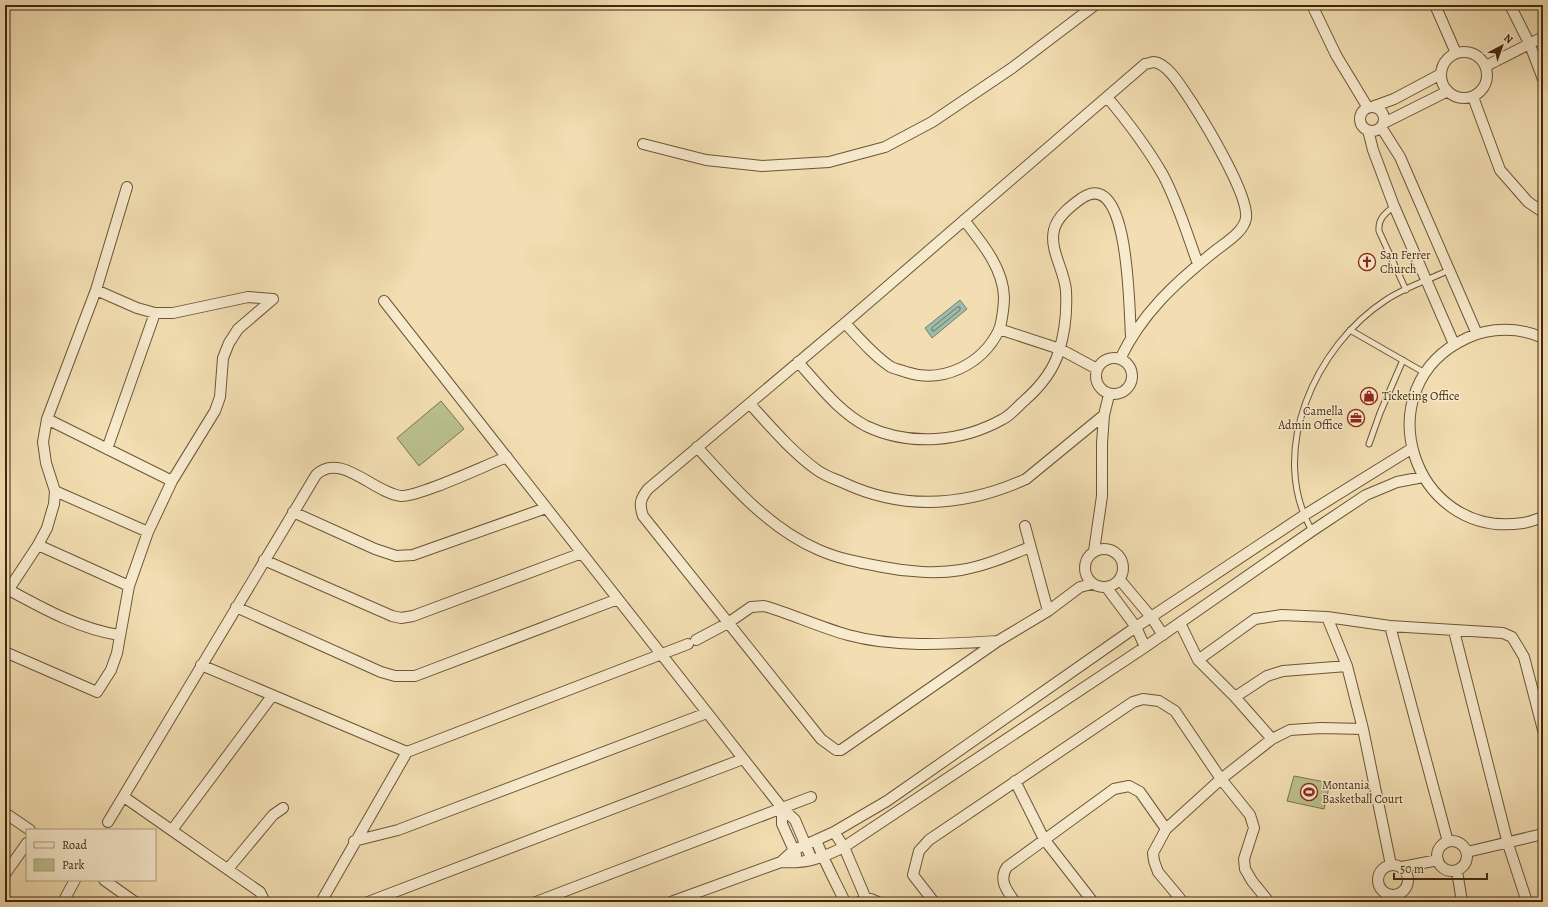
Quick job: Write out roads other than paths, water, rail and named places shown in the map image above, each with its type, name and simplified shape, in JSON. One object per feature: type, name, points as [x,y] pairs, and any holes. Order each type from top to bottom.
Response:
[{"type":"street","points":[[643,144],[706,160],[762,166],[829,162],[885,147],[932,122],[1012,68],[1095,5]]},
{"type":"street","points":[[1312,5],[1336,55],[1370,108],[1381,111],[1384,119],[1382,125],[1400,157],[1477,334]]},
{"type":"street","points":[[1435,5],[1456,53]]},
{"type":"street","points":[[1510,5],[1530,45],[1543,79]]},
{"type":"street","points":[[1486,66],[1530,45],[1543,37]]},
{"type":"street","points":[[1464,52],[1473,54],[1481,59],[1486,66],[1487,75],[1485,84],[1480,92],[1473,96],[1464,98],[1455,96],[1448,91],[1442,83],[1441,74],[1443,66],[1448,58],[1456,53],[1464,52]]},
{"type":"street","points":[[1092,584],[1080,588],[1048,611],[998,641],[841,750],[836,750],[821,740],[642,516],[640,506],[641,497],[648,489],[845,323],[1145,64],[1154,62],[1163,66],[1173,75],[1204,122],[1221,152],[1246,207],[1246,220],[1242,228],[1232,238],[1198,264],[1157,302],[1131,336],[1120,359]]},
{"type":"street","points":[[1441,74],[1394,99],[1364,111],[1361,119],[1362,124],[1368,130],[1373,150],[1394,206],[1454,344]]},
{"type":"street","points":[[1368,130],[1373,131],[1448,91]]},
{"type":"street","points":[[1473,96],[1500,170],[1528,202],[1543,212]]},
{"type":"street","points":[[1107,97],[1136,132],[1163,175],[1198,264]]},
{"type":"street","points":[[120,635],[105,633],[83,626],[7,592],[38,545],[47,528],[54,504],[55,491],[46,463],[43,442],[46,419],[96,290],[127,187]]},
{"type":"street","points":[[798,362],[827,395],[848,414],[866,426],[894,437],[931,440],[963,436],[1004,418],[1035,391],[1053,369],[1060,349],[1065,322],[1066,290],[1053,242],[1054,229],[1072,205],[1092,192],[1100,193],[1107,197],[1115,210],[1123,237],[1131,336]]},
{"type":"street","points":[[845,323],[869,349],[892,367],[919,376],[944,375],[964,367],[983,352],[999,329],[1004,296],[998,270],[983,244],[964,220]]},
{"type":"street","points":[[5,652],[97,692],[111,670],[117,653],[129,586],[148,532],[172,481],[215,411],[220,397],[223,358],[229,343],[238,329],[273,299],[248,297],[173,313],[155,313],[137,308],[96,290]]},
{"type":"street","points":[[384,301],[743,759],[782,808],[795,820],[824,857],[827,868],[845,902]]},
{"type":"street","points":[[107,449],[155,313]]},
{"type":"street","points":[[999,329],[1060,349],[1097,370]]},
{"type":"street","points":[[1543,338],[1534,333],[1505,329],[1477,334],[1454,344],[1438,357],[1425,373],[1413,397],[1409,423],[1412,449],[1423,477],[1441,499],[1466,515],[1494,524],[1523,523],[1543,517]]},
{"type":"street","points":[[1120,359],[1127,363],[1131,369],[1131,383],[1122,393],[1108,393],[1102,389],[1098,383],[1096,376],[1097,370],[1107,360],[1120,359]]},
{"type":"street","points":[[1094,551],[1107,549],[1119,555],[1124,568],[1120,580],[1107,588],[1102,588],[1092,584],[1088,579],[1085,567],[1086,561],[1094,551],[1102,496],[1102,444],[1104,415],[1108,393]]},
{"type":"street","points":[[750,404],[782,440],[818,471],[865,493],[904,502],[949,502],[989,493],[1011,486],[1026,479],[1104,415]]},
{"type":"street","points":[[46,419],[172,481]]},
{"type":"street","points":[[697,447],[726,480],[758,510],[785,530],[819,550],[858,563],[905,572],[961,570],[994,561],[1030,547]]},
{"type":"street","points":[[671,902],[781,862],[794,850],[834,832],[887,801],[1136,627],[1152,618],[1303,516],[1412,449]]},
{"type":"street","points":[[108,822],[236,606],[316,475],[326,467],[344,470],[380,488],[401,496],[420,492],[507,457]]},
{"type":"street","points":[[781,862],[799,863],[812,860],[824,857],[844,847],[1163,635],[1366,495],[1397,482],[1423,477]]},
{"type":"street","points":[[55,491],[148,532]]},
{"type":"street","points":[[293,512],[375,549],[396,556],[413,556],[546,508]]},
{"type":"street","points":[[1026,526],[1030,547],[1048,611]]},
{"type":"street","points":[[38,545],[129,586]]},
{"type":"street","points":[[264,560],[378,610],[401,618],[413,616],[582,553]]},
{"type":"street","points":[[1120,580],[1152,618],[1163,635]]},
{"type":"street","points":[[1107,588],[1136,627],[1145,647]]},
{"type":"street","points":[[236,606],[381,672],[395,676],[415,676],[618,599]]},
{"type":"street","points":[[321,902],[354,841],[407,752],[692,642],[728,623],[751,607],[764,606],[849,635],[889,642],[950,644],[998,641]]},
{"type":"street","points":[[1198,660],[1255,619],[1282,615],[1327,617],[1390,626],[1503,634],[1512,637],[1524,657],[1543,730]]},
{"type":"street","points":[[1327,617],[1347,666],[1363,729],[1391,864]]},
{"type":"street","points":[[1180,623],[1198,660],[1235,697],[1272,739]]},
{"type":"street","points":[[1390,626],[1448,842]]},
{"type":"street","points":[[1454,631],[1508,844],[1527,902]]},
{"type":"street","points":[[201,665],[407,752]]},
{"type":"street","points":[[1235,697],[1267,676],[1283,671],[1347,666]]},
{"type":"street","points":[[172,830],[272,696]]},
{"type":"street","points":[[934,902],[913,875],[919,851],[929,840],[1134,702],[1143,699],[1159,701],[1175,710],[1221,779],[1250,815],[1254,828],[1244,859],[1245,869],[1252,881],[1269,902]]},
{"type":"street","points":[[354,841],[398,830],[707,713]]},
{"type":"street","points":[[1183,902],[1158,872],[1154,862],[1153,853],[1166,829],[1221,779],[1272,739],[1290,730],[1321,728],[1363,729]]},
{"type":"street","points":[[368,902],[743,759]]},
{"type":"street","points":[[1015,782],[1044,839],[1093,902]]},
{"type":"street","points":[[1015,902],[1007,891],[1003,880],[1003,873],[1007,867],[1114,789],[1129,786],[1140,792],[1166,829]]},
{"type":"street","points":[[124,797],[260,892],[263,898],[262,902]]},
{"type":"street","points":[[536,902],[811,797]]},
{"type":"street","points":[[228,869],[273,815],[284,808]]},
{"type":"street","points":[[782,808],[782,824],[799,863]]},
{"type":"street","points":[[5,813],[29,829]]},
{"type":"street","points":[[834,832],[844,847],[863,901],[878,902]]},
{"type":"street","points":[[1467,852],[1508,844],[1543,834]]},
{"type":"street","points":[[811,842],[812,860]]},
{"type":"street","points":[[1448,842],[1460,843],[1467,852],[1466,864],[1457,871],[1445,869],[1438,860],[1439,848],[1448,842]]},
{"type":"street","points":[[5,874],[26,844]]},
{"type":"street","points":[[1402,867],[1408,878],[1405,889],[1400,893],[1389,894],[1383,892],[1377,882],[1380,870],[1391,864],[1402,867],[1438,860]]},
{"type":"street","points":[[1457,871],[1462,902]]},
{"type":"street","points":[[62,902],[74,881]]},
{"type":"street","points":[[105,881],[130,901]]},
{"type":"lane","points":[[1394,206],[1383,215],[1379,222],[1379,231],[1406,290]]},
{"type":"lane","points":[[1312,531],[1303,516],[1297,489],[1295,460],[1298,431],[1314,382],[1329,355],[1350,330],[1386,300],[1449,270]]},
{"type":"lane","points":[[1350,330],[1425,373]]},
{"type":"lane","points":[[1369,444],[1380,413],[1403,360]]},
{"type":"water","points":[[960,300],[967,309],[932,338],[925,328]]},
{"type":"place","name":"San Ferrer Church","points":[[1367,262]]},
{"type":"place","name":"Ticketing Office","points":[[1369,396]]},
{"type":"place","name":"Camella Admin Office","points":[[1356,418]]},
{"type":"place","name":"Montania Basketball Court","points":[[1309,792]]}]
